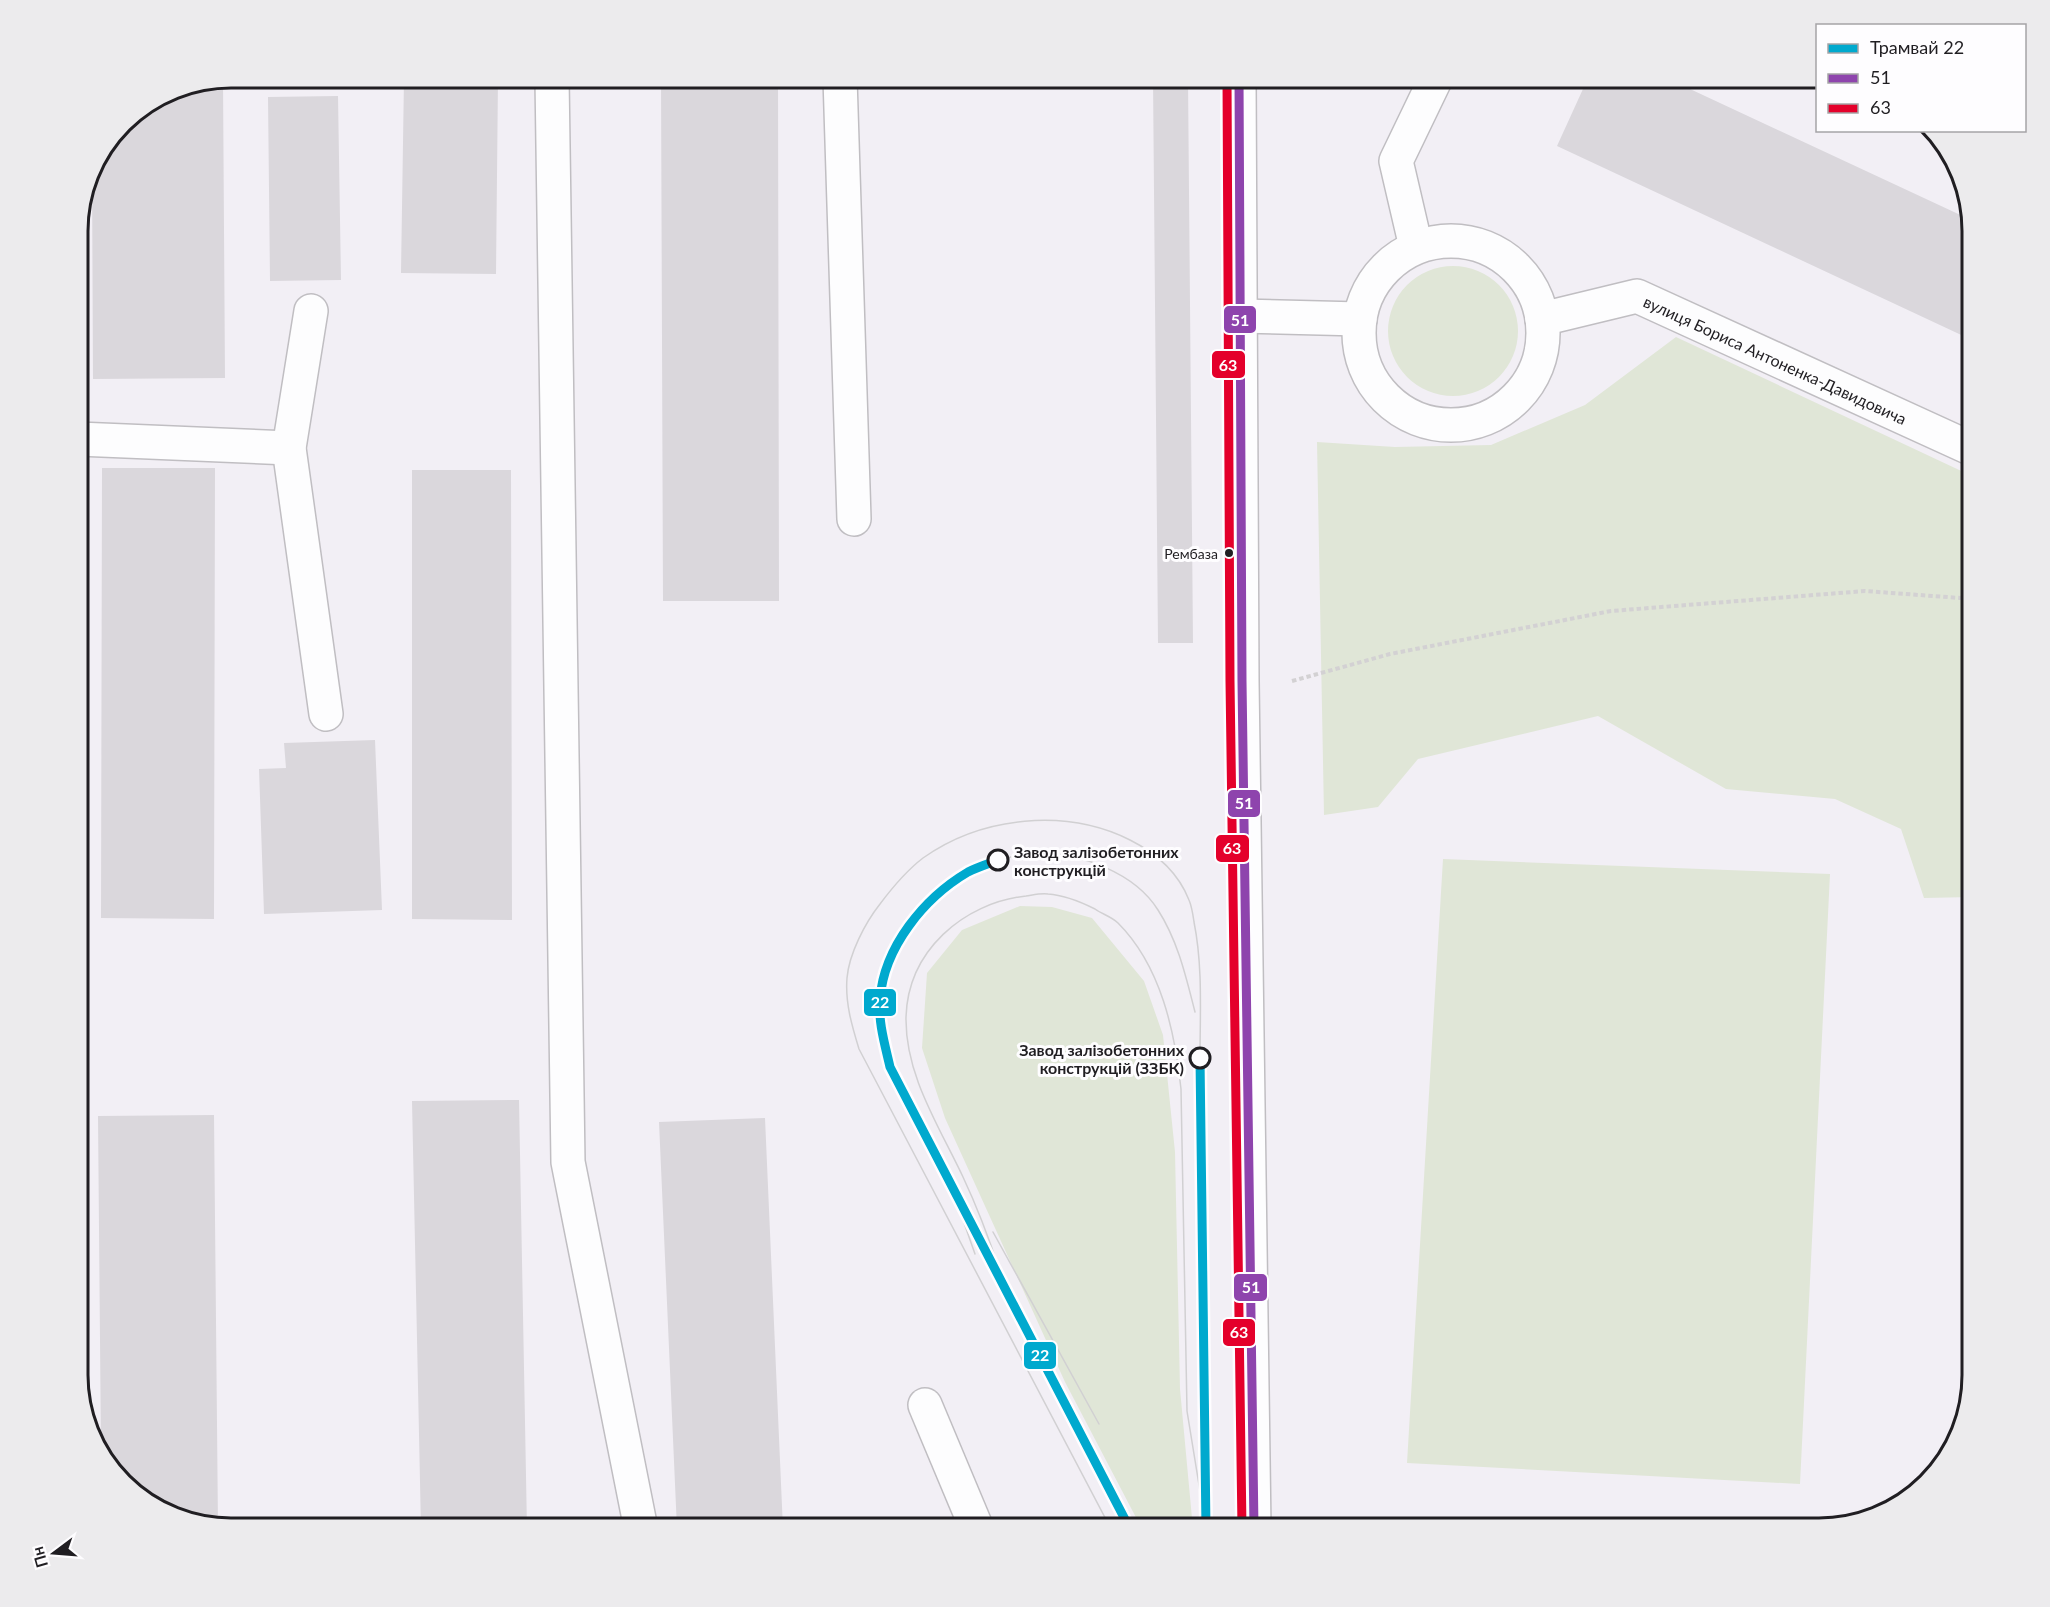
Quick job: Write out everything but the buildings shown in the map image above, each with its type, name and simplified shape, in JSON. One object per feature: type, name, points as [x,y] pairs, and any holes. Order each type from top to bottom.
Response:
[{"type":"main road","points":[[1239,88],[1242,681],[1254,1518]]},
{"type":"main road","points":[[1416,248],[1395,161],[1431,88]]},
{"type":"main road","points":[[552,89],[568,1162],[639,1518]]},
{"type":"main road","points":[[840,89],[854,519]]},
{"type":"main road","points":[[1439,241],[1462,241],[1485,248],[1506,259],[1523,276],[1535,296],[1542,319],[1542,343],[1537,366],[1525,387],[1509,404],[1488,417],[1466,424],[1442,424],[1417,419],[1396,406],[1378,389],[1366,367],[1360,343],[1360,319],[1366,296],[1379,276],[1396,259],[1416,248],[1439,241]]},
{"type":"main road","name":"вулиця Бориса Антоненка-Давидовича","points":[[1542,319],[1637,296],[1962,444]]},
{"type":"main road","points":[[311,311],[289,448],[326,714]]},
{"type":"main road","points":[[1240,316],[1360,319]]},
{"type":"main road","points":[[89,439],[289,448]]},
{"type":"main road","points":[[925,1406],[972,1518]]},
{"type":"path","points":[[1292,681],[1390,654],[1611,612],[1865,591],[1962,597]]},
{"type":"green space","points":[[1453,266],[1478,271],[1499,285],[1513,306],[1518,331],[1513,356],[1499,377],[1478,391],[1453,396],[1428,391],[1407,377],[1393,356],[1388,331],[1393,306],[1407,285],[1428,271]]},
{"type":"green space","points":[[1676,337],[1962,471],[1962,897],[1924,898],[1901,829],[1835,799],[1726,789],[1598,716],[1418,759],[1378,807],[1324,815],[1317,442],[1395,447],[1491,445],[1585,405]]},
{"type":"green space","points":[[1443,859],[1830,874],[1800,1484],[1407,1463]]},
{"type":"green space","points":[[1020,906],[1052,907],[1092,918],[1144,981],[1163,1035],[1175,1152],[1180,1389],[1192,1518],[1136,1518],[1065,1382],[945,1118],[922,1048],[927,973],[962,930]]},
{"type":"tram line","points":[[1105,1518],[859,1049],[848,1005],[848,969],[869,920],[894,886],[923,858],[946,844],[998,825],[1025,821],[1079,823],[1105,830],[1149,851],[1165,864],[1184,890],[1193,914],[1199,956],[1200,1058]]},
{"type":"tram line","points":[[998,860],[1034,853],[1072,857],[1106,868],[1136,885],[1158,910],[1171,934],[1181,960],[1195,1012]]},
{"type":"tram line","name":"22","points":[[998,860],[968,872],[952,883],[936,896],[909,926],[889,961],[883,980],[880,999],[882,1033],[890,1067],[1124,1518]]},
{"type":"tram line","points":[[1005,1287],[975,1204],[917,1080],[907,1038],[906,1017],[909,993],[917,971],[928,952],[943,934],[961,920],[1003,901],[1037,894],[1054,895],[1084,904],[1118,923],[1133,940],[1145,959],[1155,979],[1170,1023],[1181,1089],[1187,1411],[1204,1518]]},
{"type":"tram line","name":"22","points":[[1200,1058],[1206,1518]]},
{"type":"tram line","points":[[950,1183],[975,1254]]},
{"type":"tram line","points":[[993,1232],[1099,1424]]},
{"type":"transit line","name":"63","points":[[1227,88],[1230,681],[1242,1518]]},
{"type":"transit line","name":"51","points":[[1239,88],[1242,681],[1254,1518]]},
{"type":"place","name":"Рембаза","points":[[1229,553]]},
{"type":"place","name":"Завод залізобетонних конструкцій","points":[[998,860]]},
{"type":"place","name":"Завод залізобетонних конструкцій (ЗЗБК)","points":[[1200,1058]]}]
